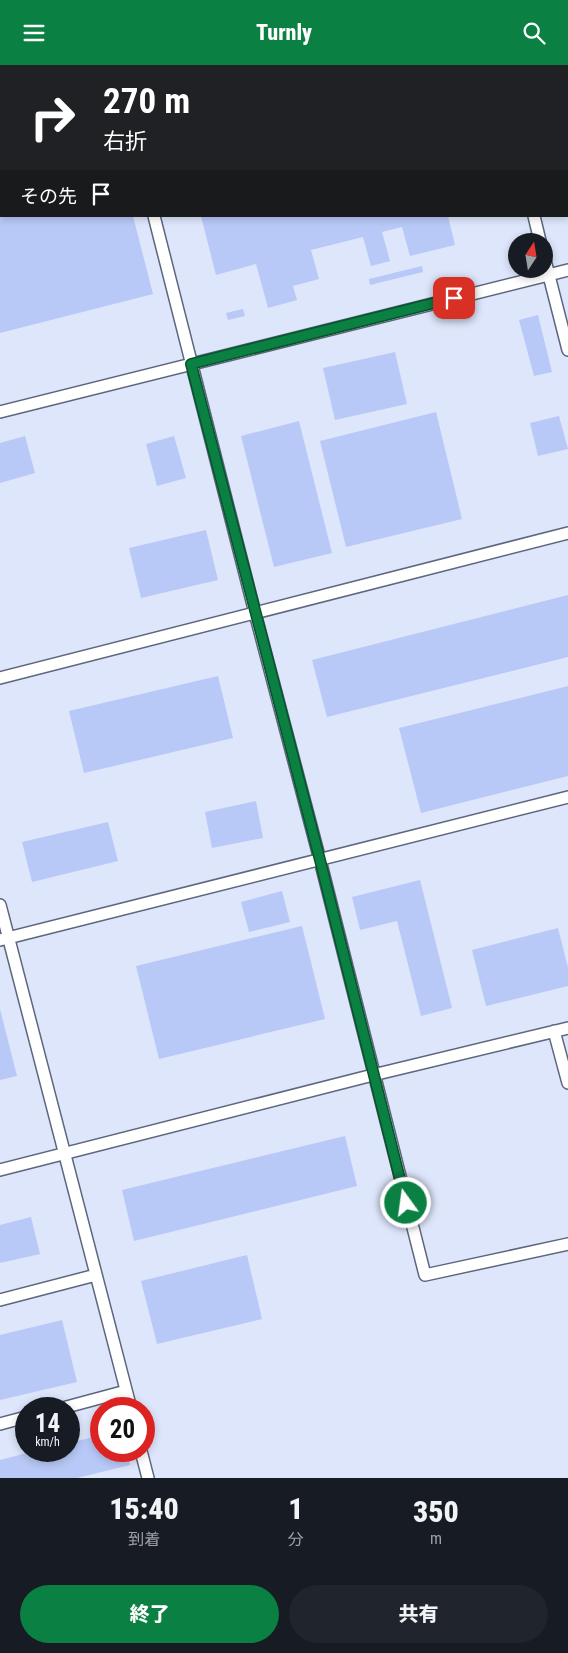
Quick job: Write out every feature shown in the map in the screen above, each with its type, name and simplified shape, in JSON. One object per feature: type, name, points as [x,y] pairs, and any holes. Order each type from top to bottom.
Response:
[{"type":"lane","points":[[154,217],[320,860],[424,1275],[568,1244]]},
{"type":"lane","points":[[534,217],[538,233]]},
{"type":"lane","points":[[553,274],[568,269]]},
{"type":"lane","points":[[0,412],[536,278]]},
{"type":"lane","points":[[549,278],[568,350]]},
{"type":"lane","points":[[0,678],[568,533]]},
{"type":"lane","points":[[4,939],[568,797]]},
{"type":"lane","points":[[0,905],[4,939],[65,1153],[128,1397]]},
{"type":"lane","points":[[0,1170],[373,1075],[568,1028]]},
{"type":"lane","points":[[554,1031],[568,1083]]},
{"type":"lane","points":[[0,1300],[96,1275]]},
{"type":"lane","points":[[80,1403],[126,1391]]},
{"type":"lane","points":[[0,1424],[15,1420]]},
{"type":"lane","points":[[144,1462],[148,1478]]},
{"type":"building","points":[[0,217],[133,217],[153,294],[0,333]]},
{"type":"building","points":[[201,217],[448,217],[455,245],[410,256],[402,227],[382,232],[390,261],[371,266],[363,237],[311,250],[319,279],[293,286],[297,300],[268,308],[256,264],[216,275]]},
{"type":"building","points":[[422,266],[423,272],[370,285],[369,279]]},
{"type":"building","points":[[243,309],[245,316],[228,320],[226,313]]},
{"type":"building","points":[[538,315],[552,372],[534,376],[519,320]]},
{"type":"building","points":[[395,352],[407,404],[335,420],[323,368]]},
{"type":"building","points":[[436,412],[462,519],[346,547],[320,441]]},
{"type":"building","points":[[559,416],[568,449],[538,456],[530,423]]},
{"type":"building","points":[[299,421],[332,553],[274,567],[241,436]]},
{"type":"building","points":[[25,436],[35,473],[0,483],[0,443]]},
{"type":"building","points":[[174,436],[186,478],[157,486],[146,444]]},
{"type":"building","points":[[206,530],[218,580],[141,598],[129,548]]},
{"type":"building","points":[[568,595],[568,657],[327,717],[312,660]]},
{"type":"building","points":[[218,676],[233,738],[84,773],[69,711]]},
{"type":"building","points":[[568,686],[568,776],[421,813],[399,728]]},
{"type":"building","points":[[256,801],[263,838],[212,848],[205,812]]},
{"type":"building","points":[[108,822],[118,861],[32,882],[22,842]]},
{"type":"building","points":[[420,880],[452,1008],[421,1016],[397,921],[360,930],[352,897]]},
{"type":"building","points":[[282,891],[290,922],[249,932],[241,902]]},
{"type":"building","points":[[302,926],[325,1019],[159,1059],[136,966]]},
{"type":"building","points":[[558,928],[568,968],[568,986],[486,1006],[472,950]]},
{"type":"building","points":[[0,1009],[17,1076],[0,1080]]},
{"type":"building","points":[[345,1136],[357,1186],[134,1241],[122,1190]]},
{"type":"building","points":[[31,1217],[40,1254],[0,1263],[0,1225]]},
{"type":"building","points":[[247,1255],[262,1319],[157,1344],[141,1281]]},
{"type":"building","points":[[62,1320],[77,1382],[0,1400],[0,1335]]},
{"type":"building","points":[[90,1438],[90,1462],[129,1462],[130,1465],[77,1478],[0,1478],[0,1460],[15,1456],[15,1462],[80,1462],[80,1440]]},
{"type":"route","points":[[406,1203],[320,860],[191,364],[454,298]]}]
